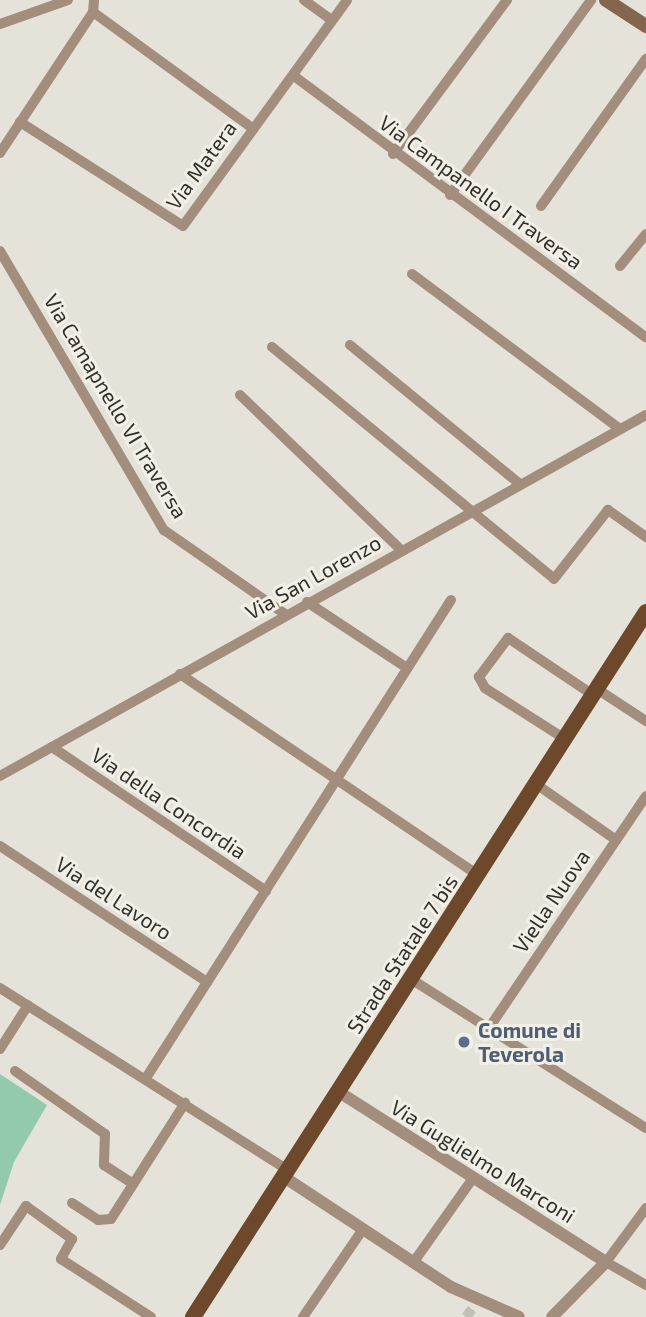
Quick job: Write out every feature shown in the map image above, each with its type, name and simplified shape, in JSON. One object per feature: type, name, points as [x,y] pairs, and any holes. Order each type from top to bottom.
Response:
[{"type":"main road","points":[[607,0],[646,26]]},
{"type":"main road","name":"Strada Statale 7 bis","points":[[193,1317],[646,612]]},
{"type":"street","points":[[0,24],[68,0]]},
{"type":"street","points":[[304,0],[332,20]]},
{"type":"street","name":"Via Matera","points":[[20,122],[179,226],[294,76],[347,0]]},
{"type":"street","points":[[393,153],[507,0]]},
{"type":"street","points":[[450,195],[591,0]]},
{"type":"street","points":[[3,149],[94,6],[252,128]]},
{"type":"street","points":[[541,206],[646,59]]},
{"type":"street","name":"Via Campanello I Traversa","points":[[294,76],[393,153],[646,337]]},
{"type":"street","points":[[620,266],[646,234]]},
{"type":"street","name":"Via Camapnello VI Traversa","points":[[0,251],[164,530],[285,614]]},
{"type":"street","points":[[412,274],[620,429]]},
{"type":"street","points":[[350,345],[520,484]]},
{"type":"street","points":[[272,346],[475,509],[554,579],[608,510],[646,537]]},
{"type":"street","points":[[240,395],[401,550]]},
{"type":"street","name":"Via San Lorenzo","points":[[0,776],[285,614],[646,415]]},
{"type":"street","points":[[146,1078],[451,600]]},
{"type":"street","points":[[307,602],[407,668]]},
{"type":"street","points":[[565,739],[485,688],[479,677],[508,638],[646,721]]},
{"type":"street","points":[[180,674],[478,875]]},
{"type":"street","name":"Via della Concordia","points":[[52,747],[265,891]]},
{"type":"street","points":[[536,784],[616,840]]},
{"type":"street","name":"Viella Nuova","points":[[488,1028],[646,796]]},
{"type":"street","name":"Via del Lavoro","points":[[0,846],[207,982]]},
{"type":"street","points":[[411,979],[646,1128]]},
{"type":"street","points":[[0,988],[185,1103],[475,1305],[519,1317]]},
{"type":"street","points":[[0,1049],[28,1005]]},
{"type":"street","points":[[15,1071],[104,1134],[104,1165],[133,1184]]},
{"type":"street","name":"Via Guglielmo Marconi","points":[[339,1092],[606,1262]]},
{"type":"street","points":[[72,1203],[98,1220],[111,1219],[185,1103]]},
{"type":"street","points":[[413,1262],[473,1178]]},
{"type":"street","points":[[0,1245],[26,1206],[72,1239],[61,1259],[151,1317]]},
{"type":"street","points":[[552,1317],[606,1262],[646,1208]]},
{"type":"street","points":[[303,1317],[363,1229]]},
{"type":"street","points":[[606,1262],[646,1285]]},
{"type":"green space","points":[[0,1074],[47,1105],[14,1162],[0,1205]]},
{"type":"tunnel","points":[[466,1317],[472,1309]]},
{"type":"place","name":"Comune di Teverola","points":[[464,1042]]}]
